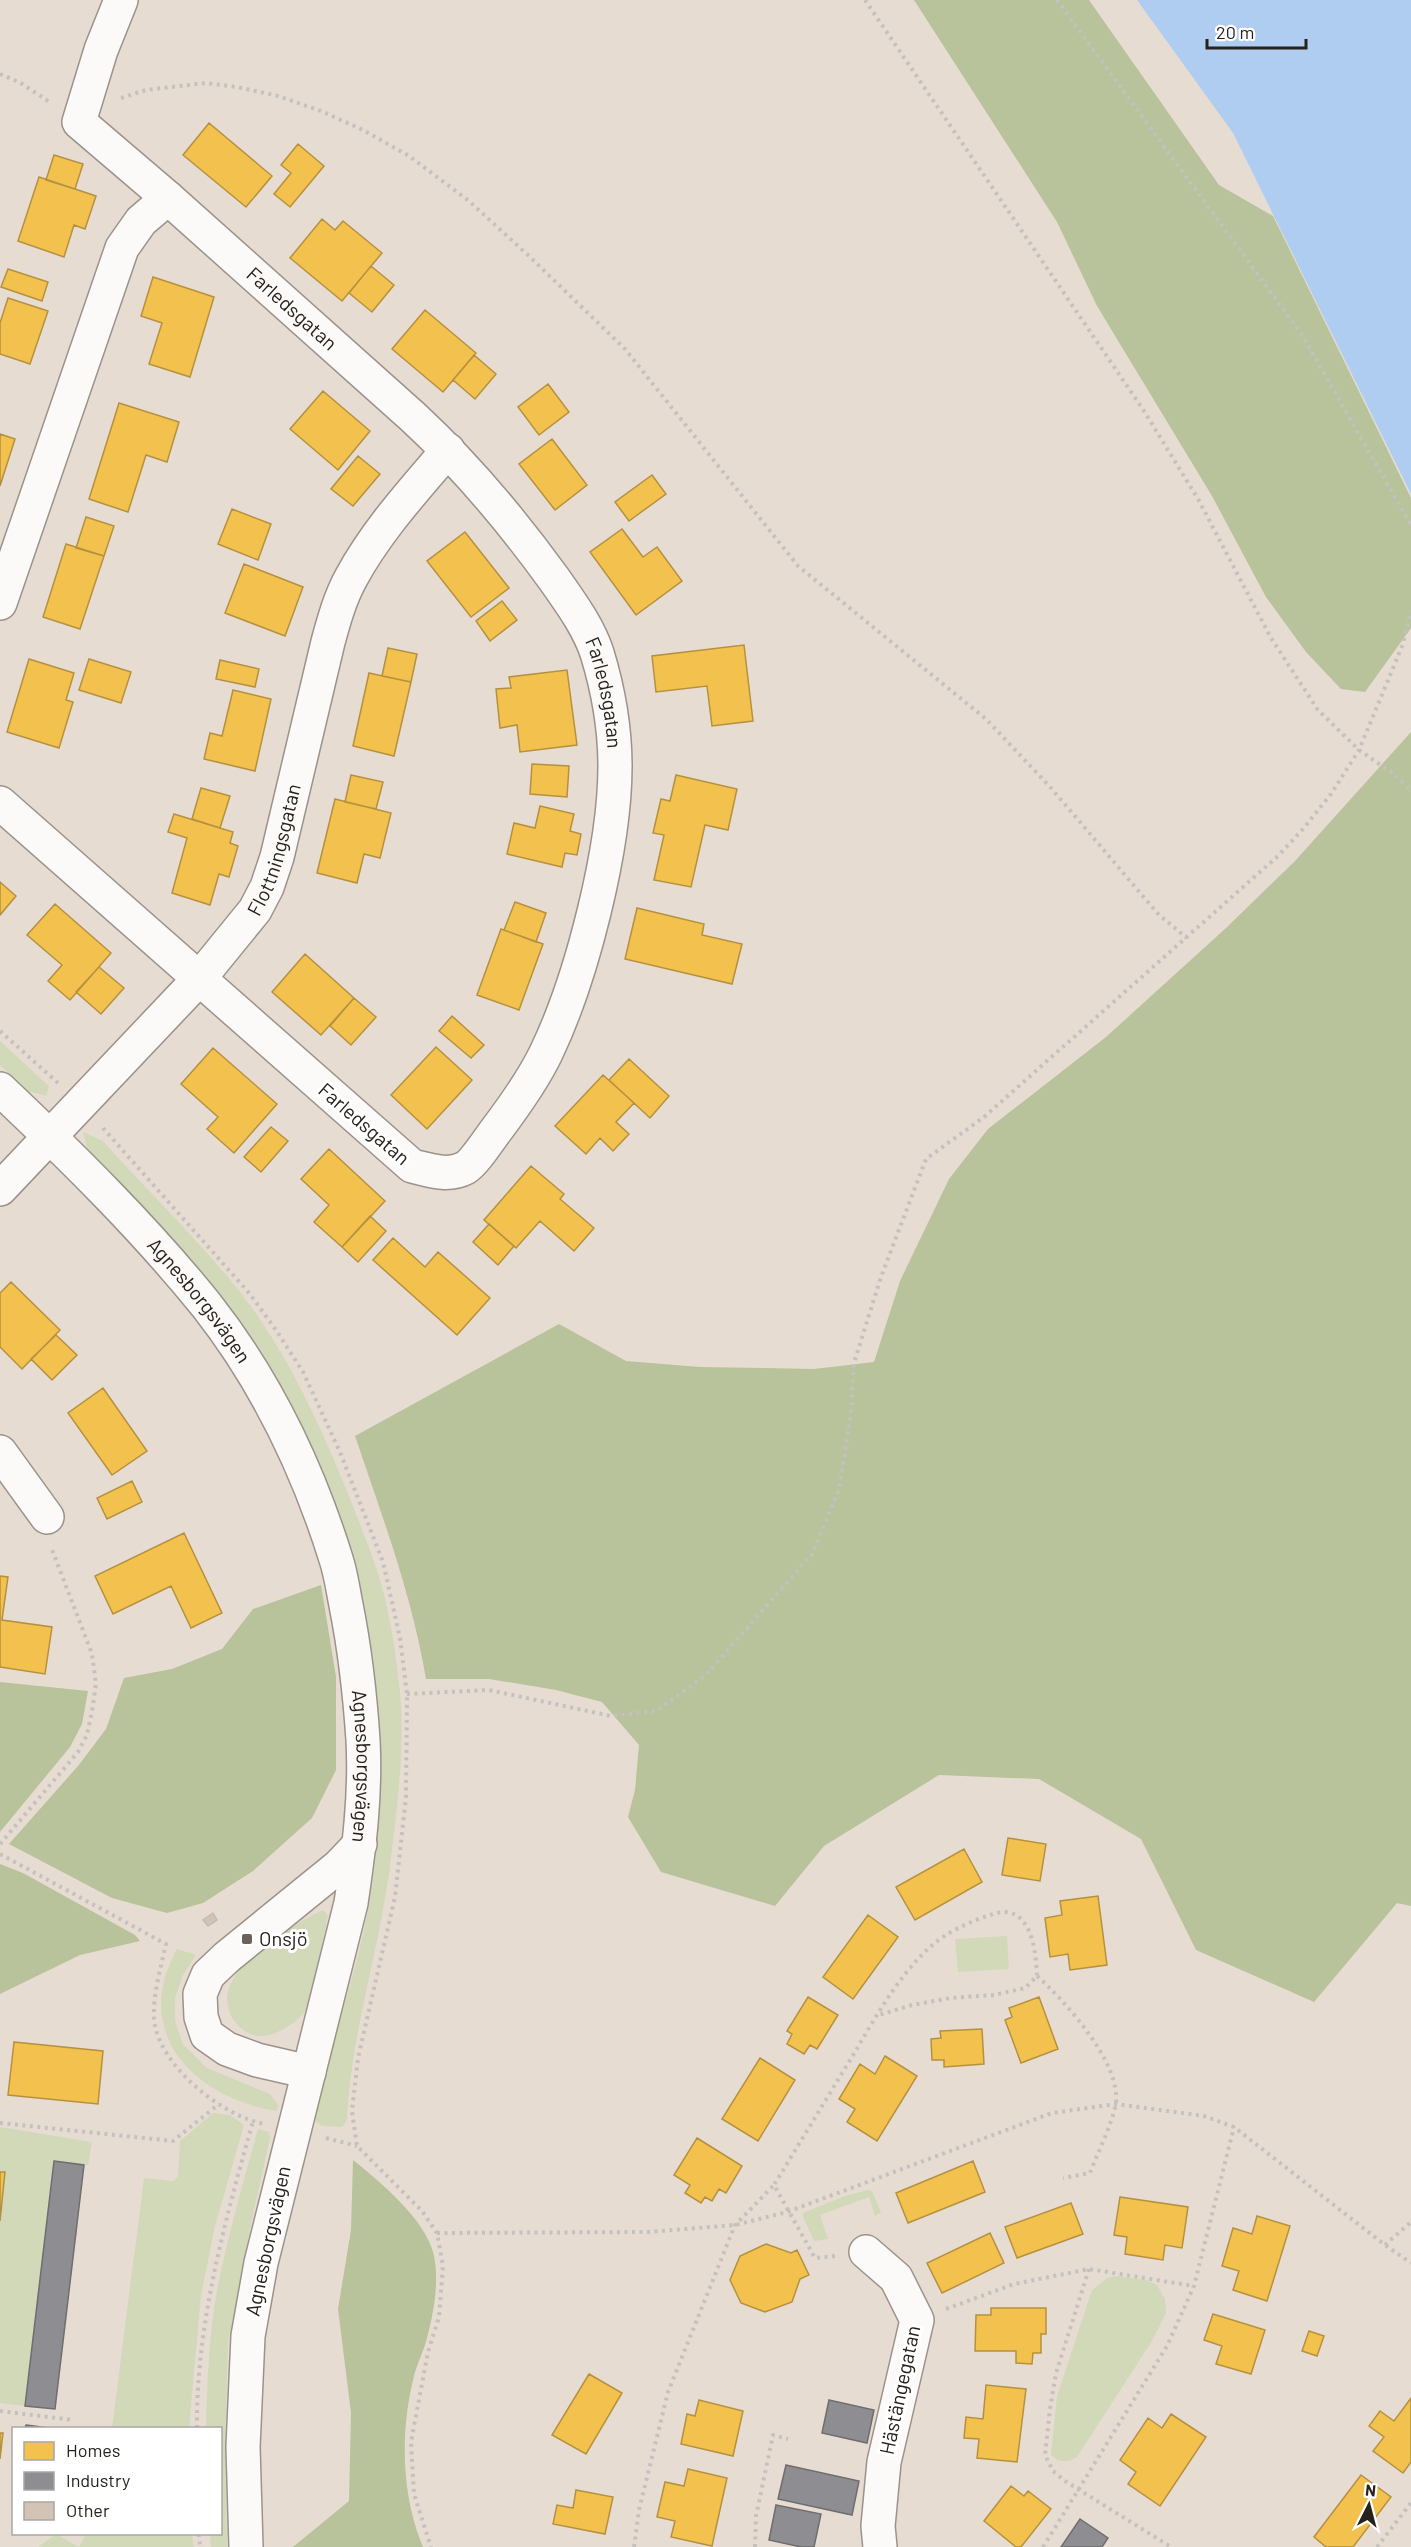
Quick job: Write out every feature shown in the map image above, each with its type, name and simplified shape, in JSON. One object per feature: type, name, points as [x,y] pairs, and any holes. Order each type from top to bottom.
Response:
[{"type":"street","points":[[79,122],[101,50],[121,0]]},
{"type":"street","name":"Farledsgatan","points":[[0,802],[198,980],[412,1166],[441,1173],[466,1168],[519,1100],[546,1052],[571,988],[591,923],[613,810],[615,765],[607,688],[596,651],[580,616],[496,504],[448,450],[329,340],[79,122]]},
{"type":"street","points":[[0,603],[122,248],[141,221],[168,198]]},
{"type":"street","name":"Flottningsgatan","points":[[0,1189],[198,980],[255,910],[267,887],[285,831],[337,611],[351,579],[385,525],[448,450]]},
{"type":"street","name":"Agnesborgsvägen","points":[[0,1089],[51,1137],[140,1231],[207,1307],[253,1373],[285,1431],[309,1483],[337,1561],[355,1650],[363,1741],[360,1844],[351,1903],[261,2263],[248,2336],[243,2447],[246,2547]]},
{"type":"street","points":[[0,1452],[47,1517]]},
{"type":"street","points":[[309,2072],[257,2060],[227,2049],[207,2035],[201,2017],[200,1994],[208,1975],[227,1957],[339,1866],[360,1844]]},
{"type":"street","name":"Hästängegatan","points":[[866,2252],[896,2278],[917,2320],[884,2462],[878,2526],[880,2547]]},
{"type":"path","points":[[865,0],[1144,411],[1198,499],[1272,638],[1318,710],[1359,750],[1391,772],[1411,790]]},
{"type":"path","points":[[1057,0],[1302,335],[1411,525]]},
{"type":"path","points":[[0,74],[19,82],[79,122],[117,99],[146,90],[206,83],[237,87],[278,96],[321,111],[363,130],[409,156],[469,201],[530,256],[625,349],[798,566],[986,719],[1051,788],[1159,915],[1187,938]]},
{"type":"path","points":[[406,1694],[489,1690],[611,1716],[656,1711],[705,1676],[812,1554],[839,1490],[851,1413],[854,1363],[881,1277],[926,1160],[984,1117],[1278,856],[1303,829],[1331,794],[1359,750],[1403,644],[1411,611]]},
{"type":"path","points":[[0,1844],[78,1752],[87,1735],[96,1684],[92,1654],[75,1605],[52,1553],[47,1517]]},
{"type":"path","points":[[634,2547],[649,2464],[668,2392],[735,2225],[774,2185],[876,2016],[930,1947],[977,1918],[1000,1911],[1012,1912],[1024,1920],[1036,1954],[1037,1976],[1053,1990],[1072,2013],[1108,2065],[1113,2076],[1116,2104],[1090,2173],[1063,2178]]},
{"type":"path","points":[[876,2016],[912,2005],[951,1998],[994,1995],[1025,1988],[1037,1976]]},
{"type":"path","points":[[0,2122],[173,2141],[219,2104]]},
{"type":"path","points":[[436,2233],[648,2232],[735,2225],[787,2212],[1052,2113],[1116,2104],[1204,2116],[1234,2127],[1411,2263]]},
{"type":"path","points":[[197,2427],[208,2299],[229,2208],[253,2121]]},
{"type":"path","points":[[1042,2547],[1167,2346],[1194,2286],[1234,2127]]},
{"type":"path","points":[[774,2185],[787,2212],[815,2258],[866,2252]]},
{"type":"path","points":[[1385,2245],[1411,2222]]},
{"type":"path","points":[[917,2320],[1014,2284],[1089,2269],[1194,2286]]},
{"type":"path","points":[[1089,2269],[1056,2373],[1045,2455],[1053,2471],[1172,2547]]},
{"type":"path","points":[[0,2411],[73,2420]]},
{"type":"path","points":[[755,2547],[756,2516],[773,2435],[788,2439]]},
{"type":"path","points":[[1377,2547],[1411,2503]]},
{"type":"green space","points":[[914,0],[1089,0],[1219,185],[1273,216],[1411,498],[1411,628],[1365,692],[1341,689],[1306,652],[1266,597],[1212,496],[1097,306],[1057,222]]},
{"type":"green space","points":[[1411,732],[1411,1906],[1397,1903],[1314,2002],[1196,1950],[1141,1839],[1039,1779],[939,1775],[824,1846],[775,1906],[661,1872],[628,1817],[635,1790],[639,1745],[602,1702],[556,1690],[489,1679],[426,1679],[405,1586],[355,1436],[559,1324],[626,1361],[700,1367],[814,1369],[874,1362],[900,1281],[949,1179],[988,1129],[1106,1037],[1226,928],[1295,861]]},
{"type":"green space","points":[[0,1041],[49,1086],[46,1096],[27,1091],[0,1065]]},
{"type":"green space","points":[[83,1132],[103,1141],[207,1253],[240,1292],[275,1342],[330,1450],[353,1506],[383,1591],[393,1637],[400,1693],[402,1730],[400,1771],[388,1883],[354,2052],[347,2120],[342,2127],[322,2126],[315,2121],[327,2065],[365,1927],[378,1825],[380,1750],[374,1675],[362,1599],[342,1526],[316,1455],[282,1388],[236,1319],[89,1155]]},
{"type":"green space","points":[[321,1585],[336,1677],[336,1770],[312,1818],[253,1871],[203,1903],[167,1913],[112,1898],[9,1844],[78,1766],[106,1729],[124,1678],[172,1669],[222,1649],[253,1609]]},
{"type":"green space","points":[[0,1682],[88,1691],[82,1724],[70,1747],[0,1832]]},
{"type":"green space","points":[[0,1864],[23,1873],[135,1935],[140,1941],[80,1955],[0,1994]]},
{"type":"green space","points":[[323,1910],[328,1916],[313,1983],[303,2014],[274,2034],[263,2036],[246,2032],[234,2021],[228,2005],[227,1996],[235,1976],[244,1964],[269,1942]]},
{"type":"green space","points":[[1007,1936],[1009,1969],[958,1972],[955,1939]]},
{"type":"green space","points":[[177,1949],[196,1955],[183,1975],[175,1998],[175,2021],[183,2044],[207,2068],[270,2094],[278,2105],[277,2111],[247,2104],[220,2092],[196,2076],[178,2056],[166,2033],[161,2008],[164,1979]]},
{"type":"green space","points":[[213,2113],[230,2115],[244,2125],[215,2226],[201,2295],[189,2427],[112,2427],[144,2178],[173,2181],[178,2177],[180,2141]]},
{"type":"green space","points":[[0,2127],[92,2142],[88,2165],[54,2161],[25,2406],[0,2403],[0,2221],[5,2173],[0,2172]]},
{"type":"green space","points":[[258,2129],[269,2132],[270,2138],[228,2343],[225,2448],[227,2547],[211,2547],[210,2535],[222,2535],[222,2427],[206,2427],[212,2325],[217,2290]]},
{"type":"green space","points":[[353,2160],[411,2213],[428,2239],[435,2262],[434,2306],[409,2397],[405,2441],[410,2506],[423,2547],[293,2547],[349,2501],[351,2413],[338,2309],[351,2230]]},
{"type":"green space","points":[[872,2191],[881,2212],[875,2216],[869,2197],[820,2215],[828,2239],[814,2241],[803,2213],[845,2196]]},
{"type":"green space","points":[[1116,2276],[1146,2280],[1157,2285],[1165,2299],[1166,2313],[1152,2341],[1077,2457],[1060,2461],[1051,2455],[1057,2396],[1092,2290],[1107,2278]]},
{"type":"green space","points":[[58,2535],[79,2547],[38,2547]]},
{"type":"green space","points":[[85,2535],[192,2535],[194,2547],[79,2547]]},
{"type":"water","points":[[1137,0],[1411,0],[1411,494],[1233,133]]},
{"type":"building: Homes","points":[[209,123],[272,176],[246,207],[183,155]]},
{"type":"building: Homes","points":[[298,144],[324,166],[290,207],[274,194],[291,173],[281,165]]},
{"type":"building: Homes","points":[[54,155],[83,164],[75,189],[46,180]]},
{"type":"building: Homes","points":[[39,177],[96,196],[85,229],[74,225],[64,257],[18,241]]},
{"type":"building: Homes","points":[[322,219],[335,230],[343,221],[382,253],[342,301],[290,258]]},
{"type":"building: Homes","points":[[371,266],[394,285],[372,312],[349,293]]},
{"type":"building: Homes","points":[[8,269],[48,282],[42,301],[1,287]]},
{"type":"building: Homes","points":[[153,277],[214,297],[190,377],[149,364],[162,323],[141,316]]},
{"type":"building: Homes","points":[[8,298],[48,311],[30,364],[0,354],[0,323]]},
{"type":"building: Homes","points":[[425,310],[476,353],[443,392],[392,349]]},
{"type":"building: Homes","points":[[474,355],[496,374],[475,399],[453,380]]},
{"type":"building: Homes","points":[[548,384],[569,412],[539,435],[518,407]]},
{"type":"building: Homes","points":[[323,391],[370,431],[338,470],[290,429]]},
{"type":"building: Homes","points":[[119,403],[179,422],[167,462],[146,455],[128,512],[89,499]]},
{"type":"building: Homes","points":[[0,434],[15,439],[0,486]]},
{"type":"building: Homes","points":[[552,439],[587,485],[555,510],[519,464]]},
{"type":"building: Homes","points":[[358,456],[380,474],[353,506],[331,489]]},
{"type":"building: Homes","points":[[652,475],[666,494],[629,521],[615,502]]},
{"type":"building: Homes","points":[[232,509],[271,524],[258,560],[218,544]]},
{"type":"building: Homes","points":[[86,517],[114,526],[104,556],[76,548]]},
{"type":"building: Homes","points":[[622,529],[643,557],[657,547],[682,581],[636,615],[590,552]]},
{"type":"building: Homes","points":[[465,532],[509,588],[471,617],[427,561]]},
{"type":"building: Homes","points":[[66,544],[104,556],[80,629],[43,617]]},
{"type":"building: Homes","points":[[244,564],[303,587],[285,636],[225,613]]},
{"type":"building: Homes","points":[[502,601],[517,620],[490,641],[476,621]]},
{"type":"building: Homes","points":[[744,645],[753,721],[712,726],[707,686],[656,692],[652,656]]},
{"type":"building: Homes","points":[[388,648],[417,654],[411,682],[382,676]]},
{"type":"building: Homes","points":[[29,659],[74,673],[66,700],[73,702],[59,748],[7,732]]},
{"type":"building: Homes","points":[[89,659],[131,672],[121,703],[79,690]]},
{"type":"building: Homes","points":[[220,660],[259,669],[255,687],[216,679]]},
{"type":"building: Homes","points":[[567,670],[577,745],[520,752],[517,725],[500,728],[496,689],[511,688],[509,677]]},
{"type":"building: Homes","points":[[369,673],[411,682],[394,756],[353,746]]},
{"type":"building: Homes","points":[[233,690],[271,699],[255,771],[204,759],[210,733],[222,736]]},
{"type":"building: Homes","points":[[532,764],[569,766],[567,797],[530,794]]},
{"type":"building: Homes","points":[[351,775],[383,782],[376,809],[345,802]]},
{"type":"building: Homes","points":[[676,775],[737,789],[728,830],[705,825],[691,887],[654,880],[664,835],[653,833],[661,799],[670,801]]},
{"type":"building: Homes","points":[[201,788],[230,796],[220,828],[192,819]]},
{"type":"building: Homes","points":[[335,799],[391,813],[380,858],[364,854],[357,883],[317,873]]},
{"type":"building: Homes","points":[[540,806],[574,814],[570,831],[581,834],[577,855],[565,853],[562,867],[507,854],[514,823],[535,828]]},
{"type":"building: Homes","points":[[174,814],[233,832],[230,843],[238,846],[229,877],[219,874],[210,905],[172,893],[187,838],[168,832]]},
{"type":"building: Homes","points":[[0,882],[16,896],[0,915]]},
{"type":"building: Homes","points":[[515,902],[546,913],[536,942],[504,930]]},
{"type":"building: Homes","points":[[55,904],[111,953],[70,1000],[48,981],[62,965],[27,935]]},
{"type":"building: Homes","points":[[637,908],[704,924],[702,935],[742,944],[732,984],[625,959]]},
{"type":"building: Homes","points":[[501,929],[543,944],[519,1010],[477,995]]},
{"type":"building: Homes","points":[[305,954],[354,998],[321,1035],[272,992]]},
{"type":"building: Homes","points":[[99,967],[124,988],[101,1014],[76,992]]},
{"type":"building: Homes","points":[[354,998],[376,1017],[351,1045],[330,1026]]},
{"type":"building: Homes","points":[[452,1016],[484,1045],[471,1058],[439,1031]]},
{"type":"building: Homes","points":[[436,1047],[472,1080],[427,1129],[391,1095]]},
{"type":"building: Homes","points":[[213,1048],[277,1104],[234,1153],[207,1129],[218,1117],[181,1084]]},
{"type":"building: Homes","points":[[629,1059],[669,1096],[650,1118],[609,1080]]},
{"type":"building: Homes","points":[[603,1075],[634,1103],[616,1122],[629,1134],[613,1151],[600,1138],[586,1154],[555,1126]]},
{"type":"building: Homes","points":[[271,1127],[288,1141],[261,1172],[244,1157]]},
{"type":"building: Homes","points":[[329,1149],[385,1201],[342,1247],[314,1222],[329,1205],[301,1179]]},
{"type":"building: Homes","points":[[531,1166],[564,1194],[560,1199],[594,1228],[574,1251],[540,1221],[516,1248],[484,1220]]},
{"type":"building: Homes","points":[[370,1216],[386,1231],[358,1262],[342,1247]]},
{"type":"building: Homes","points":[[489,1224],[514,1246],[498,1265],[473,1242]]},
{"type":"building: Homes","points":[[393,1238],[425,1267],[438,1252],[490,1298],[457,1335],[373,1260]]},
{"type":"building: Homes","points":[[11,1282],[60,1330],[22,1369],[0,1347],[0,1293]]},
{"type":"building: Homes","points":[[56,1335],[77,1355],[52,1380],[31,1359]]},
{"type":"building: Homes","points":[[103,1388],[147,1451],[112,1475],[68,1413]]},
{"type":"building: Homes","points":[[132,1481],[142,1502],[107,1519],[97,1498]]},
{"type":"building: Homes","points":[[184,1533],[222,1613],[191,1628],[171,1586],[113,1614],[95,1576]]},
{"type":"building: Homes","points":[[0,1576],[8,1577],[2,1620],[52,1627],[45,1674],[0,1667]]},
{"type":"building: Homes","points":[[1008,1838],[1046,1844],[1040,1881],[1002,1875]]},
{"type":"building: Homes","points":[[964,1849],[982,1882],[915,1920],[896,1887]]},
{"type":"building: Homes","points":[[1098,1896],[1107,1965],[1070,1970],[1068,1954],[1050,1957],[1045,1918],[1062,1915],[1060,1901]]},
{"type":"building: Homes","points":[[868,1915],[898,1937],[853,1999],[823,1977]]},
{"type":"building: Homes","points":[[808,1997],[838,2015],[817,2049],[810,2045],[804,2054],[787,2044],[792,2034],[787,2031]]},
{"type":"building: Homes","points":[[1039,1997],[1058,2049],[1021,2063],[1005,2020],[1012,2017],[1009,2008]]},
{"type":"building: Homes","points":[[982,2029],[984,2064],[944,2067],[944,2060],[932,2060],[931,2039],[941,2038],[940,2031]]},
{"type":"building: Homes","points":[[14,2042],[103,2051],[98,2104],[8,2095]]},
{"type":"building: Homes","points":[[885,2056],[917,2076],[877,2141],[847,2122],[855,2109],[839,2099],[860,2064],[875,2074]]},
{"type":"building: Homes","points":[[760,2058],[795,2080],[758,2141],[722,2119]]},
{"type":"building: Homes","points":[[697,2138],[742,2166],[726,2193],[719,2189],[712,2201],[705,2197],[701,2203],[685,2193],[690,2185],[674,2175]]},
{"type":"building: Homes","points":[[973,2161],[985,2192],[908,2223],[896,2193]]},
{"type":"building: Homes","points":[[0,2172],[5,2172],[0,2221]]},
{"type":"building: Homes","points":[[1120,2197],[1188,2207],[1182,2248],[1165,2245],[1163,2260],[1125,2254],[1127,2237],[1114,2235]]},
{"type":"building: Homes","points":[[1071,2203],[1083,2234],[1017,2258],[1005,2227]]},
{"type":"building: Homes","points":[[1257,2216],[1290,2226],[1267,2301],[1233,2290],[1239,2271],[1222,2266],[1233,2228],[1252,2234]]},
{"type":"building: Homes","points":[[990,2233],[1004,2263],[942,2293],[927,2263]]},
{"type":"building: Homes","points":[[766,2244],[791,2253],[797,2250],[809,2275],[800,2279],[792,2302],[765,2312],[741,2303],[730,2280],[740,2256]]},
{"type":"building: Homes","points":[[991,2308],[1046,2308],[1046,2334],[1041,2334],[1041,2353],[1033,2353],[1032,2364],[1016,2363],[1016,2351],[975,2351],[976,2315],[991,2315]]},
{"type":"building: Homes","points":[[1213,2314],[1265,2330],[1251,2374],[1216,2364],[1222,2346],[1204,2340]]},
{"type":"building: Homes","points":[[1309,2331],[1324,2336],[1317,2356],[1302,2351]]},
{"type":"building: Homes","points":[[589,2374],[622,2393],[586,2454],[552,2435]]},
{"type":"building: Homes","points":[[986,2385],[1026,2389],[1017,2462],[977,2458],[979,2439],[964,2438],[966,2417],[983,2419]]},
{"type":"building: Homes","points":[[1411,2398],[1411,2462],[1403,2473],[1373,2451],[1384,2437],[1369,2426],[1380,2411],[1394,2421]]},
{"type":"building: Homes","points":[[699,2400],[743,2411],[733,2456],[681,2444],[687,2414],[695,2416]]},
{"type":"building: Homes","points":[[1171,2414],[1206,2437],[1160,2506],[1128,2484],[1136,2472],[1120,2460],[1148,2418],[1162,2428]]},
{"type":"building: Homes","points":[[0,2433],[3,2433],[0,2459]]},
{"type":"building: Homes","points":[[688,2469],[727,2478],[712,2546],[671,2537],[675,2521],[657,2517],[665,2482],[684,2486]]},
{"type":"building: Homes","points":[[1361,2475],[1391,2497],[1353,2547],[1326,2547],[1314,2537]]},
{"type":"building: Homes","points":[[1011,2486],[1024,2496],[1028,2491],[1051,2509],[1021,2547],[1016,2547],[984,2521]]},
{"type":"building: Homes","points":[[576,2490],[613,2497],[605,2534],[553,2524],[557,2505],[573,2508]]},
{"type":"building: Industry","points":[[54,2161],[84,2165],[55,2409],[25,2406]]},
{"type":"building: Industry","points":[[829,2400],[874,2410],[867,2443],[822,2433]]},
{"type":"building: Industry","points":[[786,2465],[859,2481],[852,2515],[778,2499]]},
{"type":"building: Industry","points":[[776,2505],[821,2514],[814,2547],[801,2547],[769,2540]]},
{"type":"building: Industry","points":[[1080,2519],[1108,2538],[1102,2547],[1061,2547]]},
{"type":"building: Other","points":[[213,1913],[217,1920],[208,1926],[203,1920]]},
{"type":"place","name":"Onsjö","points":[[247,1939]]}]
